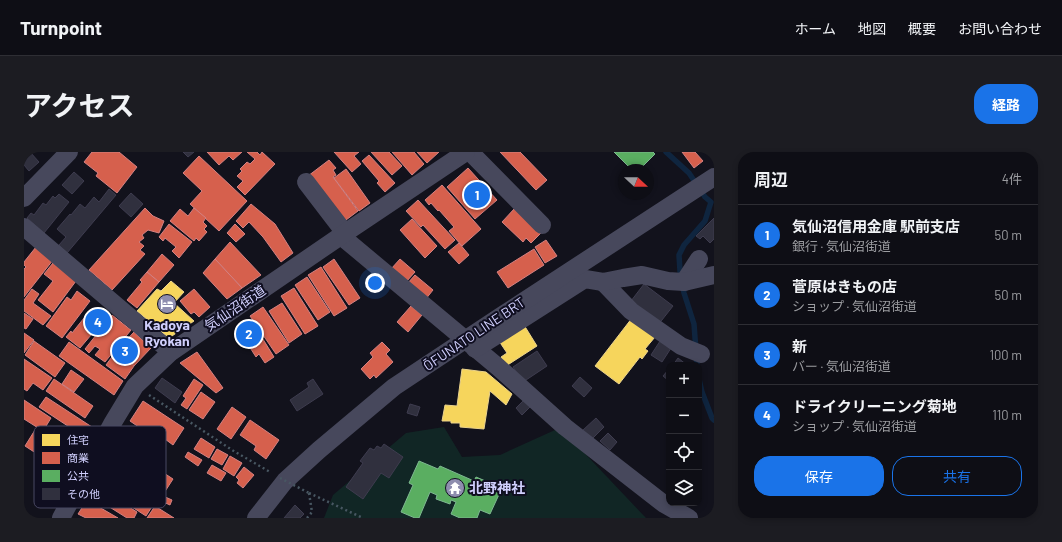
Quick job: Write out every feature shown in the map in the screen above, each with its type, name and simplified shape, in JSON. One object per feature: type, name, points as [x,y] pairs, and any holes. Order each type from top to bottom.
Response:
[{"type":"street","points":[[24,198],[69,152]]},
{"type":"street","name":"気仙沼街道","points":[[111,426],[135,386],[171,352],[466,152]]},
{"type":"street","points":[[470,152],[542,226]]},
{"type":"street","name":"ŌFUNATO LINE BRT","points":[[256,518],[285,480],[394,387],[470,345],[508,311],[711,179]]},
{"type":"street","points":[[306,182],[343,234],[470,345],[498,367],[565,427],[664,504],[689,518]]},
{"type":"street","points":[[24,227],[171,352]]},
{"type":"street","points":[[677,282],[699,259]]},
{"type":"street","points":[[470,345],[585,279],[603,282],[642,275],[677,282],[714,274]]},
{"type":"street","points":[[603,282],[631,311],[681,346],[701,354]]},
{"type":"street","name":"気仙沼街道","points":[[61,518],[66,508]]},
{"type":"path","points":[[135,386],[232,450],[273,474]]},
{"type":"path","points":[[280,478],[363,518]]},
{"type":"path","points":[[307,518],[312,512],[309,493]]},
{"type":"green space","points":[[444,427],[462,457],[500,455],[555,430],[574,442],[646,518],[324,518],[333,495],[406,433]]},
{"type":"building: 住宅","points":[[171,281],[184,292],[174,303],[194,321],[169,338],[137,311],[157,289],[161,291]]},
{"type":"building: 住宅","points":[[632,318],[655,337],[645,349],[648,351],[642,359],[640,357],[619,384],[595,366]]},
{"type":"building: 住宅","points":[[524,325],[537,346],[506,366],[501,357],[507,353],[499,341]]},
{"type":"building: 住宅","points":[[462,369],[486,372],[512,394],[506,405],[490,391],[484,429],[460,427],[460,423],[442,421],[445,405],[457,406]]},
{"type":"building: 商業","points":[[92,152],[119,152],[137,167],[117,193],[96,176],[98,173],[84,162]]},
{"type":"building: 商業","points":[[207,152],[242,152],[233,160],[229,156],[219,165]]},
{"type":"building: 商業","points":[[247,152],[257,152],[260,155],[262,152],[275,164],[245,195],[237,187],[243,181],[237,176],[242,171],[240,169],[247,162],[250,164],[255,159]]},
{"type":"building: 商業","points":[[334,152],[359,152],[354,156],[361,164],[352,172]]},
{"type":"building: 商業","points":[[371,152],[389,152],[402,166],[392,175]]},
{"type":"building: 商業","points":[[392,152],[414,152],[424,164],[412,175]]},
{"type":"building: 商業","points":[[417,152],[439,152],[427,163]]},
{"type":"building: 商業","points":[[500,152],[520,152],[547,180],[536,190]]},
{"type":"building: 商業","points":[[682,152],[695,152],[703,161],[694,168]]},
{"type":"building: 商業","points":[[369,155],[395,183],[385,192],[377,183],[379,181],[362,161]]},
{"type":"building: 商業","points":[[199,156],[247,201],[219,231],[190,204],[202,191],[183,173]]},
{"type":"building: 商業","points":[[329,160],[336,168],[333,170],[336,175],[333,177],[358,211],[342,223],[308,176]]},
{"type":"building: 商業","points":[[468,168],[497,200],[475,219],[447,187]]},
{"type":"building: 商業","points":[[346,169],[370,203],[359,211],[334,178]]},
{"type":"building: 商業","points":[[442,185],[481,229],[462,246],[449,231],[454,227],[439,210],[438,211],[431,203],[429,205],[425,200]]},
{"type":"building: 商業","points":[[418,200],[455,240],[445,249],[423,225],[421,227],[406,211]]},
{"type":"building: 商業","points":[[251,204],[275,224],[293,253],[281,262],[263,237],[249,222],[243,228],[236,221]]},
{"type":"building: 商業","points":[[145,208],[153,216],[164,221],[159,233],[148,230],[142,235],[144,238],[139,242],[144,246],[140,250],[145,254],[112,290],[89,270]]},
{"type":"building: 商業","points":[[194,208],[206,218],[203,222],[207,226],[204,229],[207,232],[199,241],[196,238],[194,241],[170,221],[180,209],[188,216]]},
{"type":"building: 商業","points":[[515,208],[542,232],[531,243],[526,238],[523,242],[502,222]]},
{"type":"building: 商業","points":[[412,219],[437,246],[425,258],[400,230]]},
{"type":"building: 商業","points":[[169,224],[192,242],[179,258],[172,251],[176,247],[165,238],[163,241],[159,237]]},
{"type":"building: 商業","points":[[235,224],[245,234],[236,242],[227,233]]},
{"type":"building: 商業","points":[[546,240],[557,256],[545,263],[535,247]]},
{"type":"building: 商業","points":[[230,242],[261,275],[242,288],[215,259]]},
{"type":"building: 商業","points":[[459,243],[469,255],[459,264],[448,252]]},
{"type":"building: 商業","points":[[36,247],[53,260],[24,297],[24,269],[26,267],[24,262]]},
{"type":"building: 商業","points":[[534,249],[544,265],[508,288],[497,272]]},
{"type":"building: 商業","points":[[162,254],[174,265],[159,282],[147,272]]},
{"type":"building: 商業","points":[[215,259],[242,288],[227,299],[203,273]]},
{"type":"building: 商業","points":[[334,259],[360,298],[349,305],[323,267]]},
{"type":"building: 商業","points":[[400,259],[415,272],[406,282],[391,269]]},
{"type":"building: 商業","points":[[53,263],[76,281],[53,312],[38,300],[53,281],[44,274]]},
{"type":"building: 商業","points":[[321,267],[347,308],[334,316],[308,275]]},
{"type":"building: 商業","points":[[147,272],[159,282],[137,308],[127,300],[142,282],[140,280]]},
{"type":"building: 商業","points":[[415,275],[433,290],[425,300],[407,284]]},
{"type":"building: 商業","points":[[307,277],[330,312],[318,320],[295,285]]},
{"type":"building: 商業","points":[[294,288],[318,326],[305,334],[281,296]]},
{"type":"building: 商業","points":[[32,289],[39,294],[33,303],[51,316],[43,325],[24,311],[24,300]]},
{"type":"building: 商業","points":[[194,289],[210,307],[199,317],[194,312],[191,314],[180,301]]},
{"type":"building: 商業","points":[[77,291],[90,301],[62,338],[46,326],[67,297],[71,300]]},
{"type":"building: 商業","points":[[282,303],[302,334],[289,343],[269,311]]},
{"type":"building: 商業","points":[[411,306],[422,315],[408,332],[397,322]]},
{"type":"building: 商業","points":[[263,307],[289,345],[276,354],[250,316]]},
{"type":"building: 商業","points":[[24,313],[33,319],[26,329],[24,328]]},
{"type":"building: 商業","points":[[88,313],[96,319],[98,317],[103,321],[80,348],[66,337],[71,331],[72,333]]},
{"type":"building: 商業","points":[[112,315],[131,330],[105,362],[95,355],[100,349],[95,346],[89,353],[85,349]]},
{"type":"building: 商業","points":[[253,323],[274,357],[265,363],[259,354],[256,357],[240,332]]},
{"type":"building: 商業","points":[[134,332],[151,348],[134,366],[117,350]]},
{"type":"building: 商業","points":[[24,333],[34,340],[24,353]]},
{"type":"building: 商業","points":[[34,341],[65,363],[55,377],[25,355]]},
{"type":"building: 商業","points":[[69,342],[123,381],[114,395],[59,356]]},
{"type":"building: 商業","points":[[382,342],[390,350],[386,354],[393,362],[376,378],[374,375],[370,379],[361,369],[373,357],[370,353]]},
{"type":"building: 商業","points":[[117,350],[134,366],[125,379],[106,365]]},
{"type":"building: 商業","points":[[197,352],[223,388],[216,393],[180,363]]},
{"type":"building: 商業","points":[[24,359],[52,378],[43,390],[33,383],[27,391],[24,389]]},
{"type":"building: 商業","points":[[71,370],[84,379],[74,392],[62,384]]},
{"type":"building: 商業","points":[[54,379],[93,406],[85,418],[46,391]]},
{"type":"building: 商業","points":[[194,379],[203,385],[187,409],[181,405],[186,398],[183,396]]},
{"type":"building: 商業","points":[[201,392],[215,402],[203,419],[189,410]]},
{"type":"building: 商業","points":[[46,397],[90,426],[68,426],[39,407]]},
{"type":"building: 商業","points":[[24,400],[51,418],[46,426],[35,426],[24,419]]},
{"type":"building: 商業","points":[[143,401],[184,428],[173,445],[166,440],[166,426],[137,426],[130,421]]},
{"type":"building: 商業","points":[[232,407],[246,417],[231,439],[217,429]]},
{"type":"building: 商業","points":[[250,420],[279,440],[266,459],[254,450],[256,446],[240,435]]},
{"type":"building: 商業","points":[[34,432],[34,452],[25,446]]},
{"type":"building: 商業","points":[[201,438],[215,447],[209,458],[194,449]]},
{"type":"building: 商業","points":[[217,449],[228,455],[222,465],[211,459]]},
{"type":"building: 商業","points":[[188,452],[202,460],[198,466],[185,457]]},
{"type":"building: 商業","points":[[230,456],[242,463],[234,476],[223,469]]},
{"type":"building: 商業","points":[[212,465],[226,473],[221,481],[207,473]]},
{"type":"building: 商業","points":[[244,467],[254,475],[243,488],[237,483],[239,480],[236,477]]},
{"type":"building: 商業","points":[[166,474],[173,479],[166,490]]},
{"type":"building: 商業","points":[[166,497],[172,500],[170,505],[166,503]]},
{"type":"building: 商業","points":[[82,508],[101,508],[118,518],[86,518],[78,514]]},
{"type":"building: 商業","points":[[111,508],[131,508],[137,512],[134,518],[127,518]]},
{"type":"building: 商業","points":[[134,508],[151,508],[146,516]]},
{"type":"building: 商業","points":[[154,508],[158,508],[174,518],[147,518]]},
{"type":"building: 公共","points":[[614,152],[653,152],[655,154],[645,164],[626,164]]},
{"type":"building: 公共","points":[[419,461],[438,469],[440,466],[474,481],[476,477],[502,488],[490,514],[480,510],[477,518],[460,518],[451,514],[456,502],[451,500],[450,504],[436,499],[437,495],[430,492],[419,518],[415,518],[401,512],[413,485],[409,483]]},
{"type":"building: その他","points":[[24,152],[30,152],[39,162],[29,171],[24,165]]},
{"type":"building: その他","points":[[183,152],[194,152],[188,157]]},
{"type":"building: その他","points":[[74,172],[84,181],[72,194],[62,185]]},
{"type":"building: その他","points":[[109,189],[116,195],[67,253],[59,245],[66,237],[57,229],[80,204],[85,208],[94,197],[99,202]]},
{"type":"building: その他","points":[[131,193],[143,204],[131,217],[119,206]]},
{"type":"building: その他","points":[[59,194],[69,202],[44,233],[27,218],[31,213],[34,215],[43,203],[46,205],[53,196],[55,198]]},
{"type":"building: その他","points":[[714,218],[714,239],[710,243],[703,236],[700,239],[696,236]]},
{"type":"building: その他","points":[[644,284],[673,306],[658,325],[631,301]]},
{"type":"building: その他","points":[[662,338],[673,345],[662,362],[651,355]]},
{"type":"building: その他","points":[[537,351],[547,366],[523,382],[513,367]]},
{"type":"building: その他","points":[[678,358],[683,362],[675,362]]},
{"type":"building: その他","points":[[580,377],[592,388],[584,397],[572,386]]},
{"type":"building: その他","points":[[162,378],[182,392],[175,403],[155,388]]},
{"type":"building: その他","points":[[313,379],[323,394],[297,411],[290,400],[309,387],[307,383]]},
{"type":"building: その他","points":[[524,400],[530,407],[522,415],[516,408]]},
{"type":"building: その他","points":[[410,404],[420,407],[417,416],[407,413]]},
{"type":"building: その他","points":[[596,418],[604,427],[590,441],[582,431]]},
{"type":"building: その他","points":[[608,433],[617,442],[610,450],[600,441]]},
{"type":"building: その他","points":[[384,444],[403,457],[389,478],[381,473],[363,499],[346,487],[363,463],[360,461],[370,448],[374,450],[377,446],[381,448]]},
{"type":"building: その他","points":[[295,505],[304,514],[300,518],[284,518]]},
{"type":"waterway","points":[[666,152],[689,173],[705,197],[711,202],[705,221],[684,245],[679,255],[684,293],[694,324],[697,362]]},
{"type":"waterway","points":[[702,392],[714,420]]},
{"type":"place","name":"気仙沼信用金庫 駅前支店","points":[[477,195]]},
{"type":"place","name":"Kadoya Ryokan","points":[[167,304]]},
{"type":"place","name":"ドライクリーニング菊地","points":[[98,322]]},
{"type":"place","name":"菅原はきもの店","points":[[249,334]]},
{"type":"place","name":"新","points":[[125,351]]},
{"type":"place","name":"北野神社","points":[[455,488]]}]
